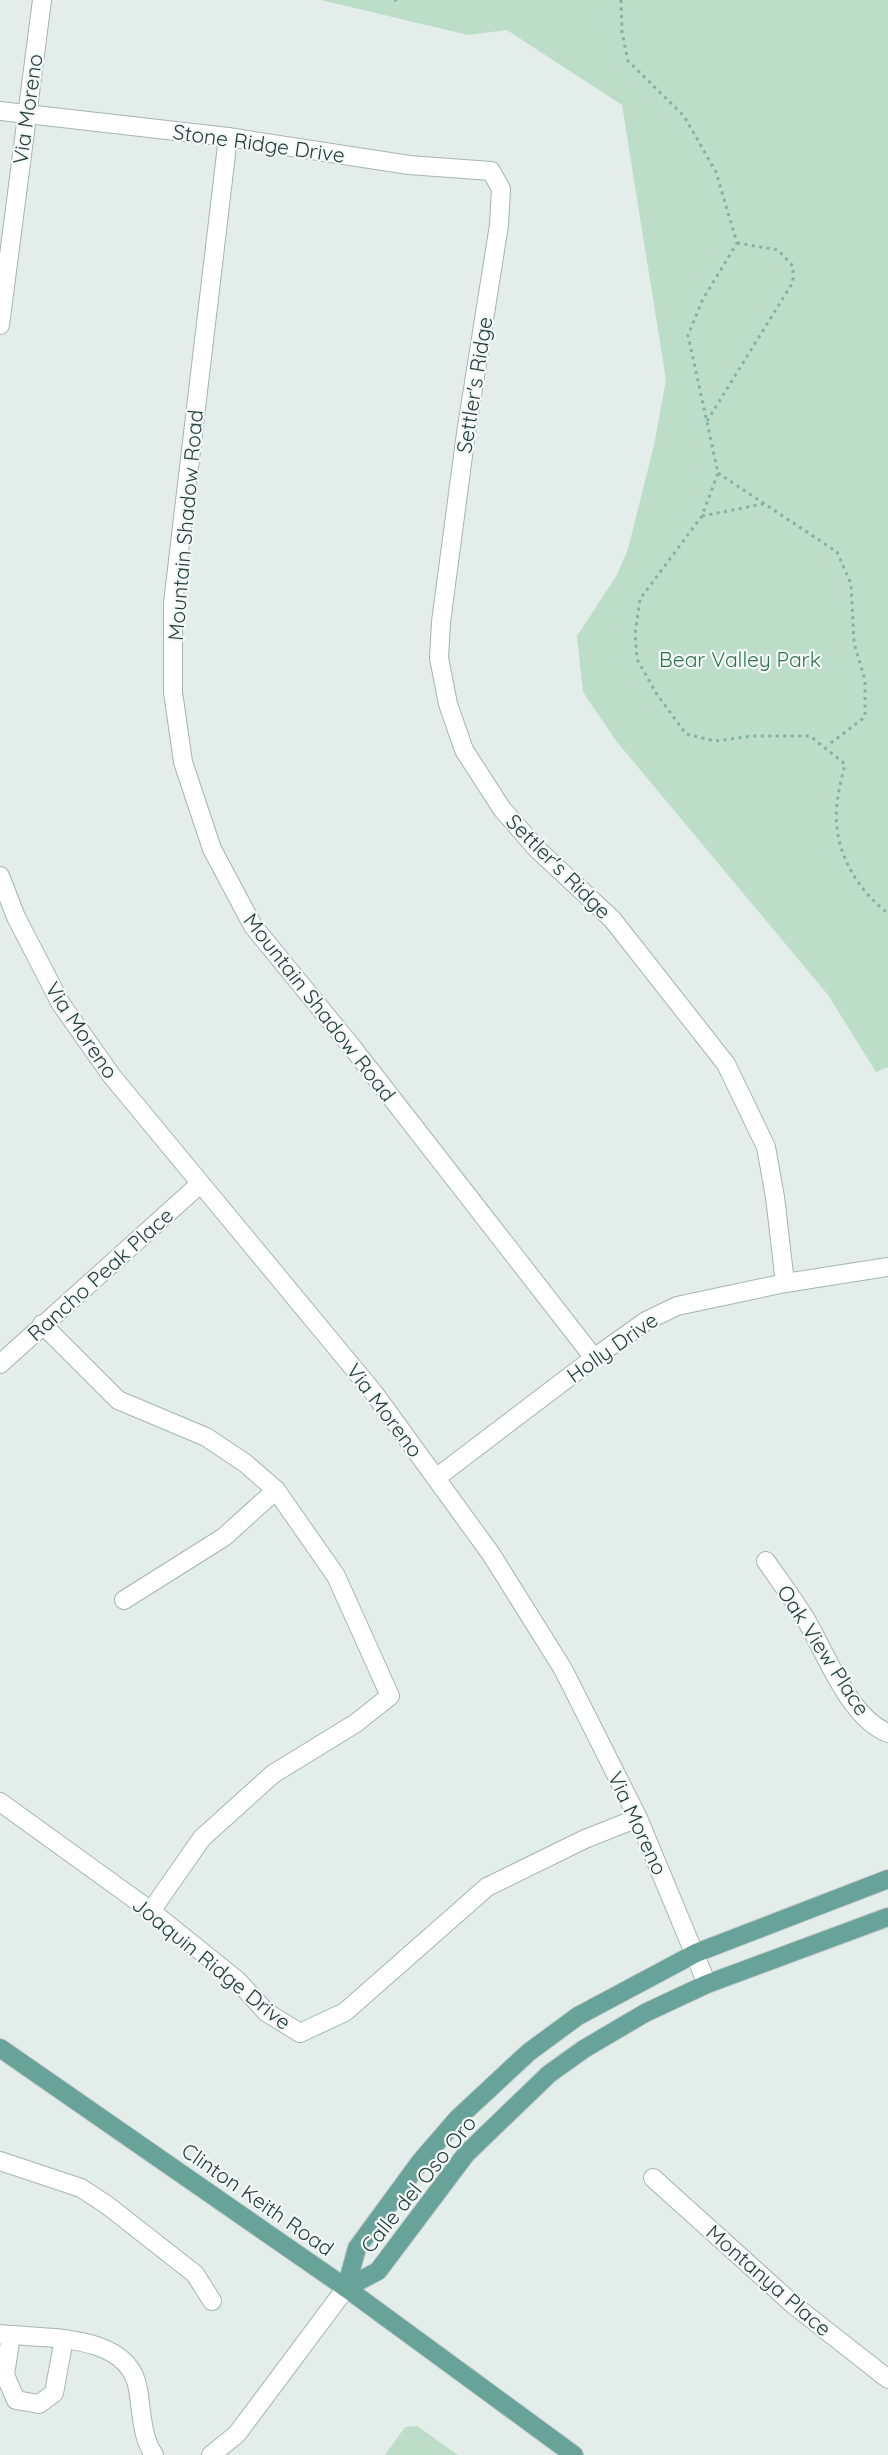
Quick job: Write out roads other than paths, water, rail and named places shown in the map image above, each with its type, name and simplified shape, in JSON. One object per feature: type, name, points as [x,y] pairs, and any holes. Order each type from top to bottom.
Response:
[{"type":"main road","name":"Calle del Oso Oro","points":[[346,2288],[357,2248],[420,2162],[458,2118],[529,2052],[578,2016],[696,1953],[888,1880]]},
{"type":"main road","name":"Calle del Oso Oro","points":[[346,2288],[378,2271],[466,2154],[549,2074],[603,2037],[707,1984],[888,1917]]},
{"type":"main road","name":"Clinton Keith Road","points":[[0,2048],[346,2288],[574,2455]]},
{"type":"street","name":"Via Moreno","points":[[0,325],[42,0]]},
{"type":"street","name":"Stone Ridge Drive","points":[[0,111],[228,137],[409,165],[491,171]]},
{"type":"street","name":"Mountain Shadow Road","points":[[228,137],[173,603],[173,692],[183,762],[212,849],[253,926],[352,1047],[594,1358]]},
{"type":"street","name":"Settler's Ridge","points":[[491,171],[501,189],[499,225],[466,433],[441,622],[440,658],[448,704],[464,750],[502,809],[537,849],[612,919],[726,1064],[766,1147],[776,1197],[785,1283]]},
{"type":"street","name":"Via Moreno","points":[[0,876],[16,917],[62,1004],[111,1075],[368,1384],[490,1554],[563,1669],[638,1818],[707,1984]]},
{"type":"street","name":"Rancho Peak Place","points":[[0,1364],[200,1184]]},
{"type":"street","name":"Holly Drive","points":[[436,1478],[594,1358],[646,1321],[677,1306],[785,1283],[888,1267]]},
{"type":"street","points":[[42,1324],[118,1400],[206,1437],[245,1463],[276,1490],[336,1576],[390,1696],[356,1723],[264,1782],[202,1838],[151,1911]]},
{"type":"street","points":[[124,1600],[224,1537],[276,1490]]},
{"type":"street","name":"Oak View Place","points":[[766,1561],[805,1618],[848,1695],[868,1721],[887,1733]]},
{"type":"street","name":"Joaquin Ridge Drive","points":[[0,1802],[151,1911],[238,1981],[266,2012],[300,2033],[345,2012],[488,1887],[585,1839],[638,1818]]},
{"type":"street","points":[[3,2163],[81,2188],[107,2205],[195,2274],[212,2301]]},
{"type":"street","name":"Montanya Place","points":[[653,2178],[795,2306],[888,2379]]},
{"type":"street","points":[[211,2455],[237,2434],[346,2288]]},
{"type":"street","points":[[64,2339],[54,2393],[39,2404],[16,2400],[5,2374],[5,2335],[64,2339],[102,2345],[126,2363],[138,2386],[141,2419],[154,2455]]},
{"type":"park label","name":"Bear Valley Park","points":[[740,659]]}]
